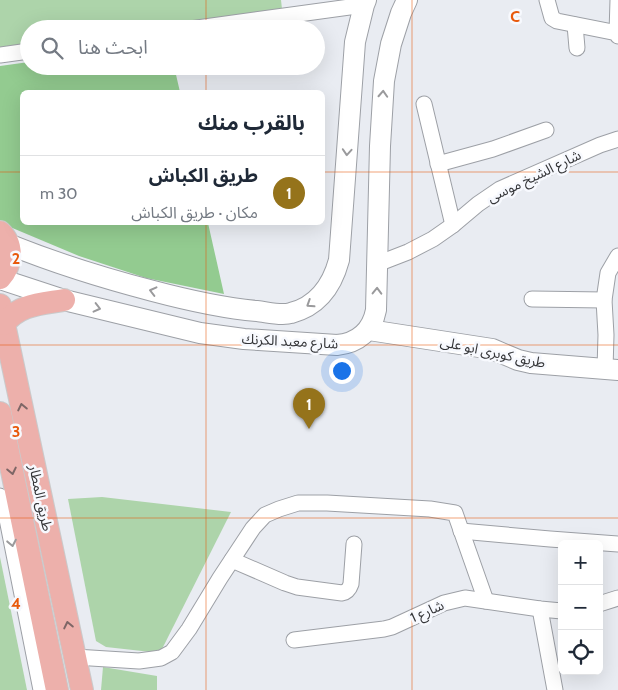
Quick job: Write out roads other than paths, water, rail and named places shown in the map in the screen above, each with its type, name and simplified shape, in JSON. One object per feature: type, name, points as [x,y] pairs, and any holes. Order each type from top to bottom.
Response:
[{"type":"main road","points":[[0,278],[10,261],[10,252],[4,238]]},
{"type":"main road","points":[[2,314],[10,316],[23,308],[64,300]]},
{"type":"main road","name":"طريق المطار","points":[[2,314],[82,690]]},
{"type":"main road","name":"طريق المطار","points":[[0,413],[8,495],[57,690]]},
{"type":"street","points":[[369,330],[376,310],[384,81],[391,44],[407,0]]},
{"type":"street","points":[[547,0],[552,18],[557,21],[617,34],[618,0]]},
{"type":"street","points":[[248,20],[365,2]]},
{"type":"street","name":"شارع معبد الكرنك","points":[[4,238],[38,256],[100,277],[184,299],[232,309],[288,314],[309,306],[318,299],[332,282],[339,260],[355,42],[365,2]]},
{"type":"street","points":[[575,25],[577,48]]},
{"type":"street","points":[[0,55],[20,52]]},
{"type":"street","points":[[424,104],[453,226]]},
{"type":"street","points":[[349,118],[382,119]]},
{"type":"street","points":[[438,164],[493,149],[546,130]]},
{"type":"street","name":"شارع الشيخ موسى","points":[[377,264],[408,252],[433,239],[453,226],[478,204],[500,189],[618,139]]},
{"type":"street","points":[[612,370],[606,336],[609,306],[608,273],[618,256]]},
{"type":"street","name":"شارع معبد الكرنك","points":[[0,278],[64,300],[200,333],[244,339],[337,345],[358,339],[369,330]]},
{"type":"street","points":[[532,299],[609,306]]},
{"type":"street","name":"طريق كوبرى ابو على","points":[[369,330],[492,350],[531,363],[612,370]]},
{"type":"street","points":[[8,495],[4,504],[41,690]]},
{"type":"street","points":[[75,657],[139,661],[161,658],[172,652],[189,629],[253,528],[265,515],[279,508],[298,503],[430,509],[455,513],[486,601]]},
{"type":"street","points":[[462,531],[550,540],[618,544]]},
{"type":"street","points":[[232,560],[298,587],[342,593],[346,592],[351,584],[354,544]]},
{"type":"street","name":"شارع 1","points":[[294,640],[384,629],[444,603],[464,598],[558,611]]},
{"type":"street","points":[[603,603],[618,598]]},
{"type":"street","points":[[540,609],[555,690]]},
{"type":"place","name":"طريق الكباش","points":[[309,429]]}]
